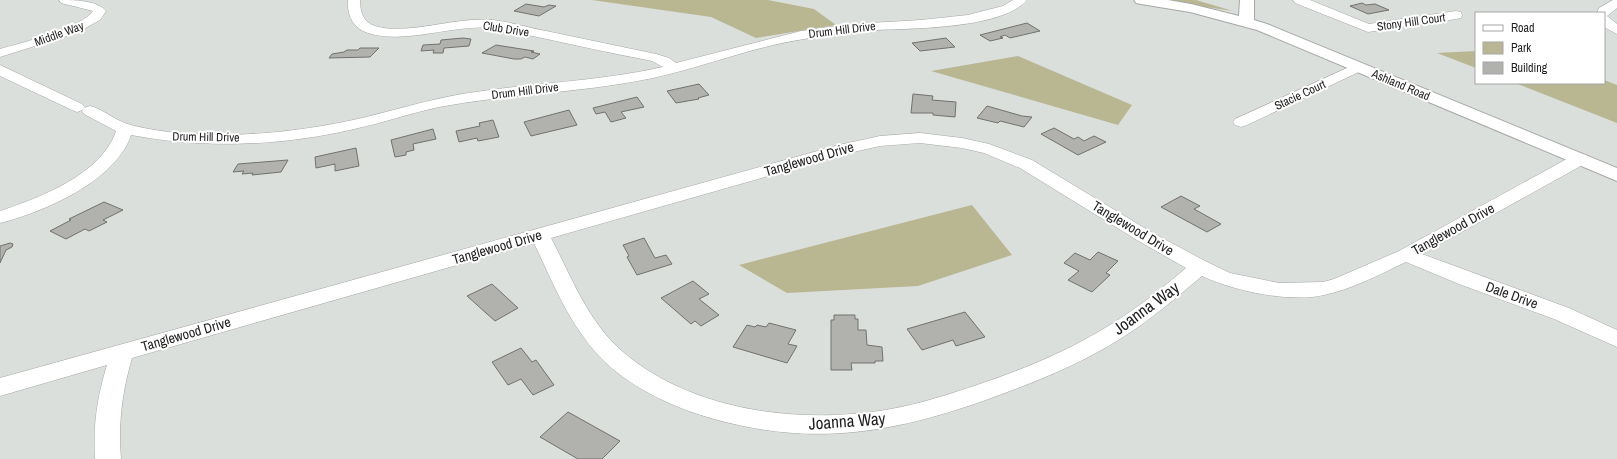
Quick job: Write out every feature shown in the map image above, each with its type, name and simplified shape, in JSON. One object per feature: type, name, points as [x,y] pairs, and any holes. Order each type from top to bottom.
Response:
[{"type":"main road","name":"Ashland Road","points":[[1141,0],[1182,6],[1246,22],[1617,175]]},
{"type":"main road","points":[[1246,22],[1247,0]]},
{"type":"street","name":"Middle Way","points":[[0,53],[78,28],[91,22],[100,14],[97,8],[65,0]]},
{"type":"street","name":"Club Drive","points":[[354,0],[356,15],[360,22],[365,27],[373,30],[394,31],[465,24],[492,24],[656,58],[664,61],[673,68]]},
{"type":"street","name":"Drum Hill Drive","points":[[0,69],[5,73],[125,129],[153,136],[189,139],[280,136],[347,126],[415,108],[459,99],[652,74],[766,43],[837,29],[947,22],[974,18],[1000,12],[1015,5],[1021,0]]},
{"type":"street","name":"Stony Hill Court","points":[[1299,0],[1368,28],[1456,15]]},
{"type":"street","points":[[1603,12],[1617,3]]},
{"type":"street","points":[[1605,20],[1617,30]]},
{"type":"street","name":"Stacie Court","points":[[1241,122],[1358,68]]},
{"type":"street","points":[[0,217],[53,197],[103,165],[119,145],[125,129]]},
{"type":"street","name":"Tanglewood Drive","points":[[0,387],[867,143],[893,139],[934,139],[976,146],[1014,159],[1038,171],[1144,236],[1200,267],[1224,278],[1252,286],[1279,290],[1322,289],[1341,284],[1406,255],[1580,160]]},
{"type":"street","name":"Joanna Way","points":[[540,235],[581,315],[592,332],[605,349],[643,378],[667,392],[722,412],[753,419],[818,425],[851,424],[914,414],[1017,381],[1064,360],[1112,333],[1157,303],[1200,267]]},
{"type":"street","name":"Dale Drive","points":[[1406,255],[1466,279],[1556,311],[1617,338]]},
{"type":"street","points":[[108,459],[106,422],[111,386],[122,352]]},
{"type":"green space","points":[[592,0],[768,0],[814,9],[836,25],[756,38],[711,17]]},
{"type":"green space","points":[[1158,0],[1196,0],[1233,11]]},
{"type":"green space","points":[[1475,51],[1475,68],[1437,53]]},
{"type":"green space","points":[[1018,56],[1132,105],[1118,125],[931,71]]},
{"type":"green space","points":[[1605,80],[1617,85],[1617,123],[1518,84],[1605,84]]},
{"type":"green space","points":[[972,205],[1012,255],[918,286],[787,293],[739,265]]},
{"type":"building","points":[[1362,3],[1366,5],[1375,4],[1389,10],[1368,14],[1350,6]]},
{"type":"building","points":[[526,4],[544,7],[549,5],[556,6],[539,16],[514,11]]},
{"type":"building","points":[[1027,23],[1040,31],[1010,38],[1005,35],[1000,37],[1003,38],[990,41],[980,35]]},
{"type":"building","points":[[463,38],[471,39],[469,46],[444,48],[443,53],[433,53],[434,50],[421,51],[423,45],[440,44],[441,40]]},
{"type":"building","points":[[946,38],[955,47],[920,51],[912,43]]},
{"type":"building","points":[[496,45],[534,51],[531,52],[540,54],[533,59],[525,57],[521,59],[514,59],[482,53]]},
{"type":"building","points":[[360,48],[379,48],[370,57],[329,58],[332,54],[347,50],[358,50]]},
{"type":"building","points":[[699,84],[709,95],[698,98],[699,99],[676,103],[667,91]]},
{"type":"building","points":[[913,94],[933,96],[932,100],[956,102],[955,117],[933,115],[933,113],[911,113]]},
{"type":"building","points":[[637,97],[644,107],[621,112],[626,118],[611,122],[605,112],[596,114],[593,108]]},
{"type":"building","points":[[987,106],[1022,116],[1032,117],[1024,127],[1000,121],[998,123],[977,118]]},
{"type":"building","points":[[569,110],[577,125],[531,136],[524,122]]},
{"type":"building","points":[[493,120],[499,137],[478,141],[477,138],[459,142],[456,131],[480,126],[479,123]]},
{"type":"building","points":[[1054,128],[1074,139],[1078,137],[1084,141],[1094,136],[1106,142],[1078,155],[1041,134]]},
{"type":"building","points":[[433,129],[436,139],[413,144],[414,150],[406,152],[406,155],[395,157],[391,140]]},
{"type":"building","points":[[356,148],[359,166],[335,171],[335,164],[316,168],[315,157]]},
{"type":"building","points":[[288,160],[281,172],[252,175],[253,173],[242,174],[244,171],[233,172],[238,164]]},
{"type":"building","points":[[1181,196],[1200,206],[1194,209],[1221,224],[1207,232],[1161,207]]},
{"type":"building","points":[[104,202],[123,210],[103,220],[107,222],[89,231],[85,229],[66,239],[50,231],[71,220],[69,219]]},
{"type":"building","points":[[644,238],[655,258],[666,255],[672,264],[637,275],[627,257],[629,256],[623,245]]},
{"type":"building","points":[[10,243],[13,244],[12,247],[6,250],[0,263],[0,246]]},
{"type":"building","points":[[1098,252],[1118,261],[1106,273],[1110,275],[1092,292],[1068,280],[1079,271],[1064,263],[1075,253],[1090,260]]},
{"type":"building","points":[[693,281],[709,294],[699,299],[719,315],[701,326],[695,321],[691,324],[661,298]]},
{"type":"building","points":[[492,284],[518,308],[495,321],[467,296]]},
{"type":"building","points":[[965,312],[985,337],[956,346],[953,340],[922,350],[907,329]]},
{"type":"building","points":[[834,315],[855,315],[855,319],[858,319],[858,330],[866,330],[867,345],[882,347],[883,361],[875,361],[875,363],[851,363],[852,370],[831,370],[831,320],[834,320]]},
{"type":"building","points":[[769,323],[796,330],[788,344],[797,346],[787,363],[733,347],[747,325],[766,327]]},
{"type":"building","points":[[521,348],[532,362],[536,360],[554,385],[533,395],[521,379],[508,385],[492,362]]},
{"type":"building","points":[[568,412],[620,441],[602,459],[578,459],[540,437]]}]
